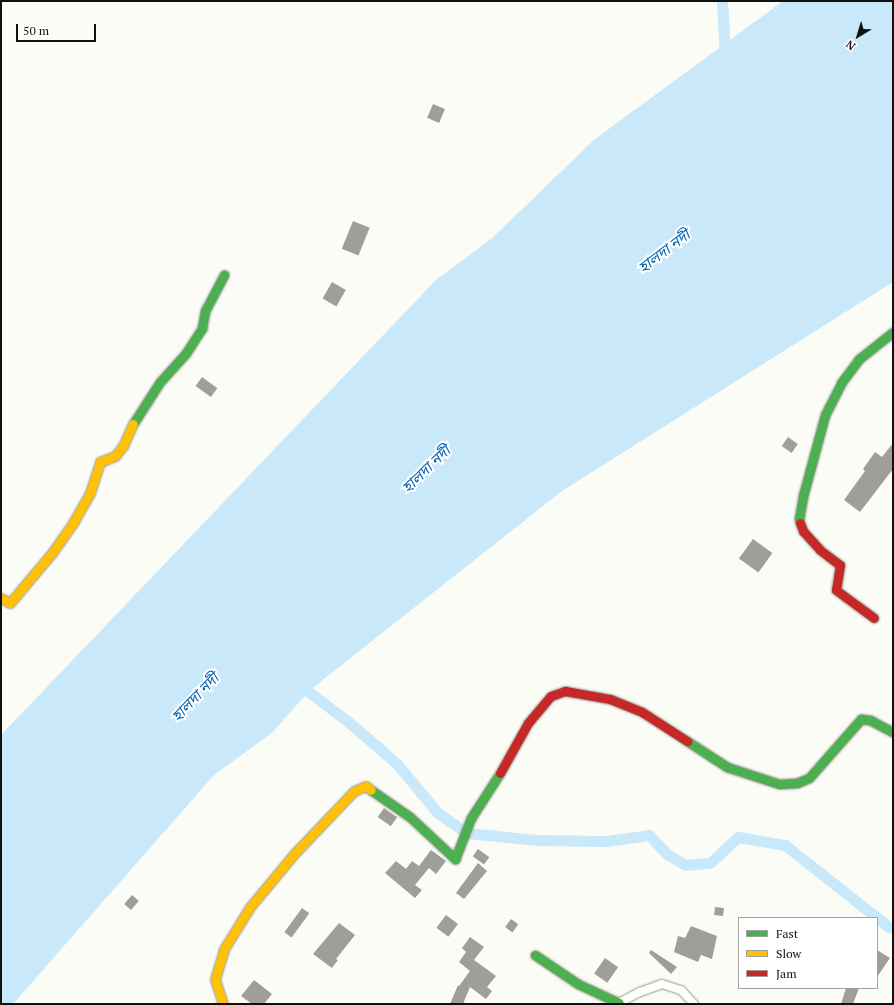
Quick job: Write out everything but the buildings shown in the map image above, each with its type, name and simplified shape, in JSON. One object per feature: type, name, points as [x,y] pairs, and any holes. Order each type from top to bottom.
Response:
[{"type":"street","points":[[1,598],[10,603],[52,553],[74,521],[90,493],[100,462],[115,456],[122,446],[130,429],[160,382],[186,354],[202,328],[205,312],[224,276]]},
{"type":"street","points":[[874,618],[857,607],[836,590],[840,565],[820,550],[803,531],[799,519],[803,496],[825,415],[838,389],[859,360],[893,332]]},
{"type":"street","points":[[223,1004],[215,979],[224,949],[250,907],[289,860],[354,791],[366,786],[410,817],[455,859],[471,818],[492,788],[528,722],[551,696],[565,690],[610,699],[642,712],[727,767],[779,784],[796,783],[809,778],[861,719],[870,720],[893,732]]},
{"type":"street","points":[[535,955],[578,984],[618,1004],[640,992],[662,984],[681,990],[694,1004]]},
{"type":"water","name":"হালদা নদী","points":[[783,1],[893,1],[893,282],[562,491],[310,690],[272,733],[214,775],[13,1004],[1,1004],[1,735],[436,280],[491,239],[595,139]]},
{"type":"waterway","points":[[722,1],[725,57]]},
{"type":"waterway","points":[[296,682],[351,724],[397,764],[438,813],[467,833],[537,840],[606,841],[649,835],[667,854],[685,865],[710,863],[738,837],[785,845],[876,917]]},
{"type":"waterway","points":[[878,918],[889,927],[893,928]]},
{"type":"traffic: fast","points":[[133,424],[160,382],[186,353],[202,328],[205,311],[224,275]]},
{"type":"traffic: fast","points":[[800,523],[799,519],[803,496],[825,415],[841,383],[859,359],[893,332]]},
{"type":"traffic: fast","points":[[687,741],[727,767],[779,784],[797,783],[809,778],[861,719],[870,720],[893,732]]},
{"type":"traffic: fast","points":[[371,790],[410,817],[455,859],[471,818],[500,773]]},
{"type":"traffic: fast","points":[[535,955],[578,984],[619,1003]]},
{"type":"traffic: slow","points":[[1,598],[10,603],[52,553],[74,521],[90,493],[100,462],[115,456],[123,446],[133,424]]},
{"type":"traffic: slow","points":[[223,1004],[215,979],[224,949],[250,907],[294,854],[354,791],[366,786],[371,790]]},
{"type":"traffic: jam","points":[[800,523],[803,531],[820,550],[840,565],[836,590],[874,618]]},
{"type":"traffic: jam","points":[[500,773],[528,723],[551,696],[565,691],[610,699],[642,712],[687,741]]}]
